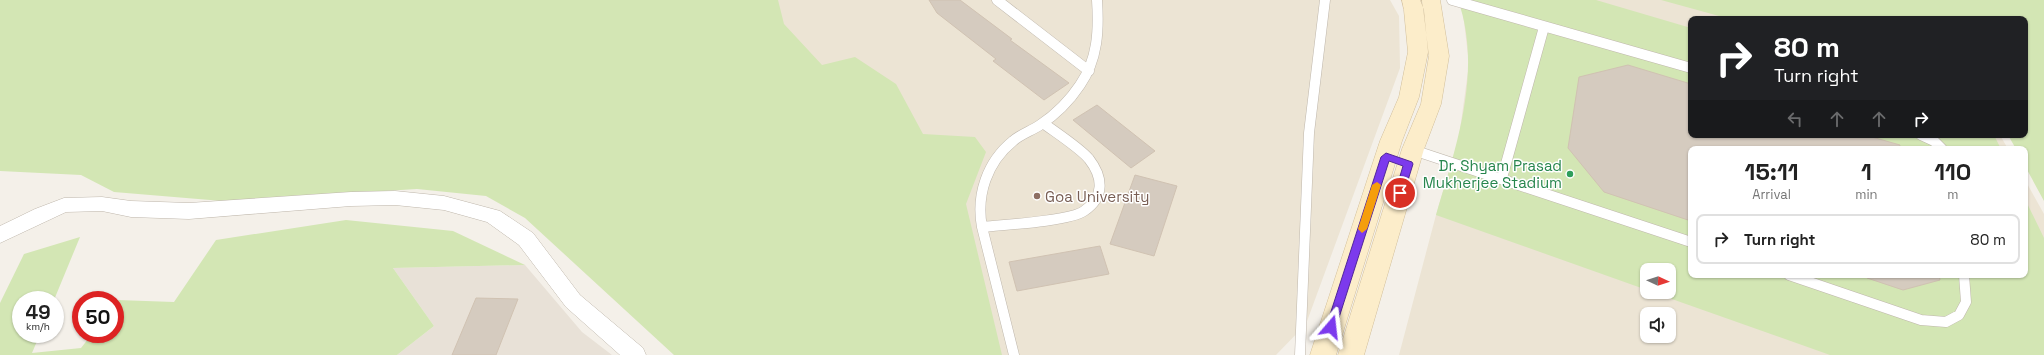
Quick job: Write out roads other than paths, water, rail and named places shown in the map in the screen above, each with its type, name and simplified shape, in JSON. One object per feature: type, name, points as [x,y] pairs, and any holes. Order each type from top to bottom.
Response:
[{"type":"main road","points":[[1323,355],[1386,157],[1409,97],[1418,52],[1414,10],[1411,0]]},
{"type":"main road","points":[[1351,355],[1411,157],[1431,104],[1439,56],[1434,11],[1431,0]]},
{"type":"main road","points":[[1386,157],[1411,157]]},
{"type":"street","points":[[0,235],[42,214],[64,206],[85,204],[102,204],[131,209],[189,211],[351,199],[395,198],[444,203],[493,216],[526,239],[573,301],[635,355]]},
{"type":"lane","points":[[997,0],[1088,71]]},
{"type":"lane","points":[[1014,355],[982,227],[980,199],[993,162],[1014,140],[1043,123],[1073,96],[1088,71],[1093,62],[1098,38],[1097,0]]},
{"type":"lane","points":[[1300,355],[1309,133],[1325,0]]},
{"type":"lane","points":[[1452,0],[1688,67]]},
{"type":"lane","points":[[1502,178],[1544,27]]},
{"type":"lane","points":[[982,227],[1058,219],[1084,212],[1099,196],[1100,178],[1088,158],[1043,123]]},
{"type":"lane","points":[[1928,138],[1934,141],[1939,146]]},
{"type":"lane","points":[[1411,157],[1502,178],[1688,241]]},
{"type":"lane","points":[[1798,278],[1921,320],[1946,322],[1959,315],[1966,302],[1964,278]]},
{"type":"place","name":"Dr. Shyam Prasad Mukherjee Stadium","points":[[1570,174]]},
{"type":"place","name":"Goa University","points":[[1037,196]]}]
